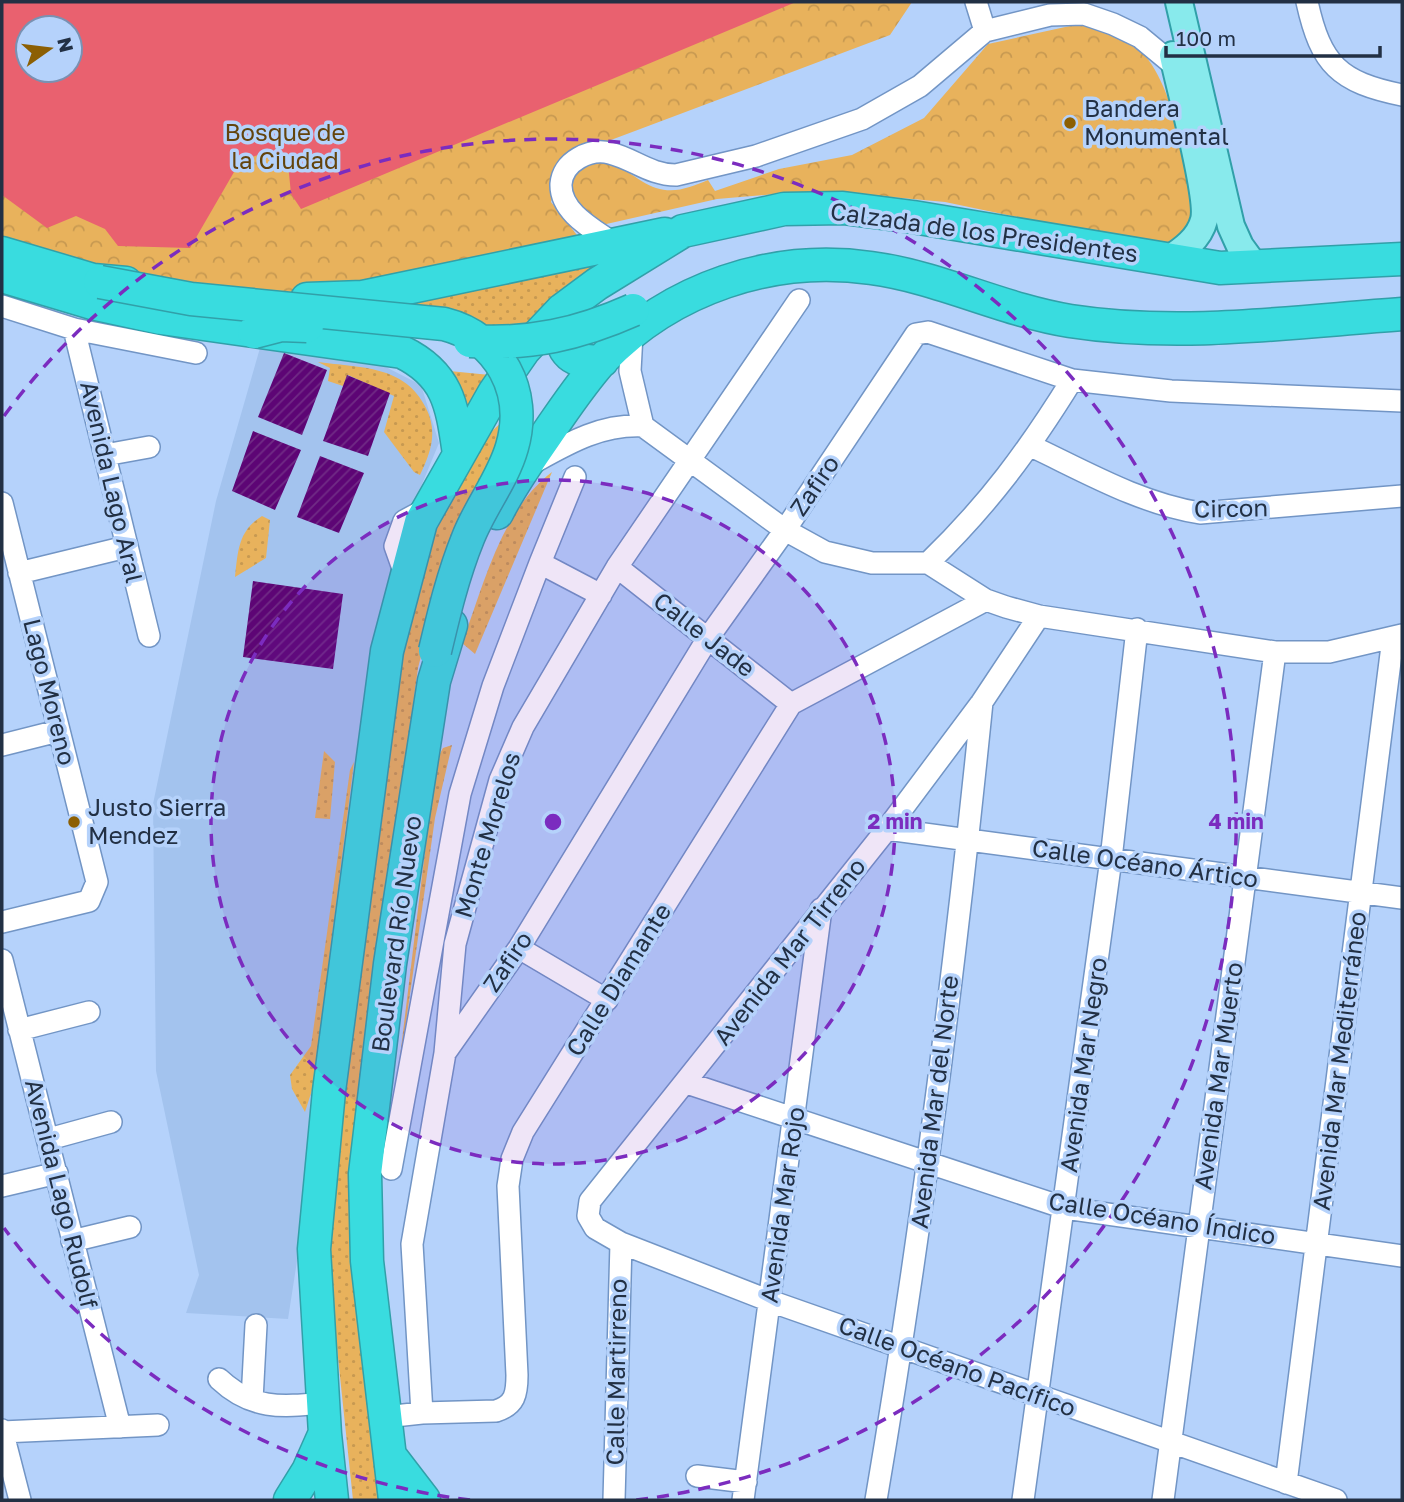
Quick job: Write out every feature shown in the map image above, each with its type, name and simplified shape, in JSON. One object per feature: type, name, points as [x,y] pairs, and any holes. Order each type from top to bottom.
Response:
[{"type":"highway","name":"Calzada de los Presidentes","points":[[494,393],[523,350],[562,310],[629,262],[683,231],[784,209],[843,208],[1220,268],[1402,259]]},
{"type":"highway","points":[[100,282],[342,300],[613,243],[683,231]]},
{"type":"highway","points":[[562,310],[559,331],[562,345],[571,357],[587,362],[602,360],[633,322],[710,271],[758,257],[795,252],[852,254],[886,261],[901,273],[1022,311],[1134,329],[1180,330],[1402,314]]},
{"type":"highway","points":[[2,253],[100,282],[191,299],[444,324],[461,328],[490,348],[503,364],[512,383],[517,428],[512,450],[469,534],[457,566],[435,666]]},
{"type":"highway","points":[[2,276],[92,303],[161,318],[402,352],[422,362],[437,377],[447,394],[459,454]]},
{"type":"highway","points":[[254,332],[298,325],[496,343],[537,341],[633,322]]},
{"type":"highway","name":"Boulevard Río Nuevo","points":[[395,1500],[367,1261],[365,1174],[390,964],[435,666],[477,551],[521,470],[602,360]]},
{"type":"highway","name":"Boulevard Río Nuevo","points":[[332,1500],[323,1419],[314,1249],[328,1102],[377,714],[387,651],[421,522],[494,393]]},
{"type":"highway","points":[[290,1500],[308,1471],[323,1419]]},
{"type":"highway","points":[[391,1457],[424,1500]]},
{"type":"main road","points":[[1162,2],[1205,205],[1198,232],[1186,248],[1168,260]]},
{"type":"main road","points":[[1179,2],[1231,226],[1240,246],[1256,268]]},
{"type":"street","points":[[1307,2],[1312,25],[1326,59],[1344,76],[1402,95]]},
{"type":"street","points":[[980,3],[985,32]]},
{"type":"street","points":[[613,243],[587,225],[563,198],[561,184],[571,162],[602,152],[653,172],[677,175],[756,156],[872,114],[920,86],[985,32],[1050,15],[1084,14],[1140,37],[1175,66]]},
{"type":"street","name":"Monte Morelos","points":[[422,1413],[412,1244],[445,1054],[455,944],[500,780],[523,727],[617,567],[800,300]]},
{"type":"street","points":[[2,306],[74,329],[196,353]]},
{"type":"street","points":[[633,322],[630,371],[633,394],[643,426],[785,530],[842,558],[872,563],[928,563],[986,600],[1039,615],[1275,652],[1329,652],[1398,636]]},
{"type":"street","name":"Avenida Lago Aral","points":[[74,329],[149,636]]},
{"type":"street","name":"Zafiro","points":[[445,1054],[519,948],[708,638],[785,530],[916,334],[928,332],[1072,380],[1171,391],[1402,401]]},
{"type":"street","points":[[928,563],[976,517],[1031,446],[1072,380]]},
{"type":"street","points":[[521,470],[572,441],[606,428],[643,426]]},
{"type":"street","name":"Circon","points":[[1031,446],[1123,490],[1171,508],[1200,513],[1402,496]]},
{"type":"street","points":[[105,455],[149,447]]},
{"type":"street","points":[[391,1169],[460,794],[493,686],[575,477]]},
{"type":"street","name":"Lago Moreno","points":[[2,503],[97,882],[89,901],[2,922]]},
{"type":"street","points":[[19,573],[126,547]]},
{"type":"street","points":[[541,563],[601,595]]},
{"type":"street","name":"Calle Jade","points":[[617,567],[791,704]]},
{"type":"street","name":"Calle Diamante","points":[[422,1413],[496,1411],[508,1407],[514,1400],[517,1375],[508,1186],[512,1159],[523,1132],[791,704],[986,600]]},
{"type":"street","name":"Avenida Mar Tirreno","points":[[588,1216],[590,1201],[687,1083],[821,909],[887,829],[982,702],[1039,615]]},
{"type":"street","name":"Avenida Mar Negro","points":[[1023,1500],[1111,859],[1137,629]]},
{"type":"street","name":"Avenida Mar Mediterráneo","points":[[1286,1483],[1398,636]]},
{"type":"street","name":"Avenida Mar Muerto","points":[[1163,1500],[1275,652]]},
{"type":"street","name":"Avenida Mar del Norte","points":[[876,1500],[902,1347],[927,1166],[968,840],[982,702]]},
{"type":"street","points":[[2,745],[58,731]]},
{"type":"street","name":"Calle Océano Ártico","points":[[887,829],[1402,898]]},
{"type":"street","name":"Avenida Mar Rojo","points":[[745,1491],[821,909]]},
{"type":"street","points":[[519,948],[607,999]]},
{"type":"street","name":"Avenida Lago Rudolf","points":[[2,960],[120,1427]]},
{"type":"street","points":[[19,1030],[89,1012]]},
{"type":"street","name":"Calle Océano Índico","points":[[687,1083],[927,1166],[1065,1209],[1402,1256]]},
{"type":"street","points":[[48,1139],[111,1122]]},
{"type":"street","points":[[2,1186],[57,1173]]},
{"type":"street","name":"Calle Océano Pacífico","points":[[588,1216],[595,1228],[621,1243],[770,1301],[1336,1500]]},
{"type":"street","points":[[72,1241],[131,1227]]},
{"type":"street","name":"Calle Martirreno","points":[[614,1500],[621,1243]]},
{"type":"street","points":[[252,1400],[256,1325]]},
{"type":"street","points":[[219,1379],[252,1400],[323,1419]]},
{"type":"street","points":[[385,1417],[422,1413]]},
{"type":"street","points":[[20,1500],[2,1431],[158,1425]]},
{"type":"street","points":[[697,1476],[745,1491]]},
{"type":"shaded area","name":"Bosque de la Ciudad","points":[[2,2],[796,2],[301,209],[291,194],[288,163],[265,153],[241,160],[190,248],[118,246],[105,229],[76,216],[47,228],[2,195]]},
{"type":"shaded area","points":[[260,348],[376,362],[421,385],[439,443],[415,501],[288,1319],[186,1313],[199,1275],[156,1071],[153,804],[216,501]]},
{"type":"green space","name":"Bosque de la Ciudad","points":[[2,2],[912,2],[890,35],[563,158],[551,202],[580,239],[337,294],[186,293],[2,239]]},
{"type":"green space","points":[[1079,24],[1116,33],[1136,46],[1152,64],[1164,88],[1180,142],[1195,218],[1169,249],[945,202],[858,194],[788,193],[717,199],[602,225],[579,213],[572,185],[576,174],[589,162],[608,162],[663,190],[683,189],[708,180],[715,191],[779,169],[852,155],[924,118],[988,44]]},
{"type":"green space","points":[[603,261],[523,330],[379,311]]},
{"type":"green space","points":[[318,362],[380,371],[394,376],[417,394],[432,425],[432,442],[420,475],[414,472],[384,432],[394,396],[348,375],[343,386],[328,381],[330,368]]},
{"type":"green space","points":[[429,369],[490,375],[458,421]]},
{"type":"green space","points":[[516,409],[430,621],[418,668],[354,1151],[379,1500],[353,1500],[325,1234],[398,649],[430,541],[462,473],[481,441]]},
{"type":"green space","points":[[552,472],[475,654],[462,643],[486,574],[506,528],[519,507],[534,488]]},
{"type":"green space","points":[[262,516],[270,520],[266,558],[235,577],[244,535]]},
{"type":"green space","points":[[452,745],[435,818],[393,1114],[436,761],[443,748]]},
{"type":"green space","points":[[324,751],[335,762],[330,819],[315,818]]},
{"type":"green space","points":[[354,762],[313,1087],[305,1112],[292,1089],[290,1075],[311,1046],[350,770]]},
{"type":"building","points":[[284,353],[327,370],[302,435],[258,417]]},
{"type":"building","points":[[347,375],[390,393],[368,456],[323,441]]},
{"type":"building","points":[[253,431],[301,450],[275,510],[232,491]]},
{"type":"building","points":[[320,456],[364,473],[339,533],[297,517]]},
{"type":"building","points":[[253,581],[343,594],[333,669],[243,657]]},
{"type":"place","name":"Bandera Monumental","points":[[1070,123]]},
{"type":"place","name":"Justo Sierra Mendez","points":[[74,822]]}]
